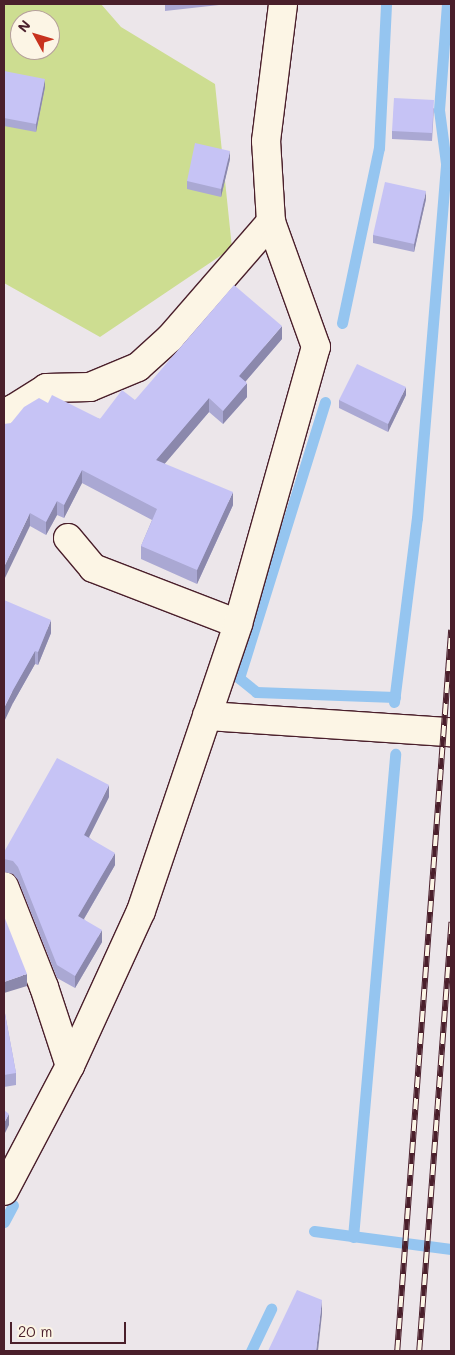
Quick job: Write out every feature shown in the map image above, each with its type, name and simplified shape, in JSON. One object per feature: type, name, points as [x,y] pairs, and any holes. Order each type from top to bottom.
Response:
[{"type":"street","points":[[4,1191],[70,1066],[141,911],[238,624],[316,348],[270,222],[266,141],[283,4]]},
{"type":"street","points":[[4,422],[13,408],[46,388],[90,387],[138,367],[170,338],[270,222]]},
{"type":"street","points":[[68,538],[93,568],[238,624]]},
{"type":"street","points":[[207,716],[451,732]]},
{"type":"street","points":[[4,886],[44,987],[70,1066]]},
{"type":"green space","points":[[4,4],[101,4],[121,27],[215,84],[232,248],[100,337],[4,283]]},
{"type":"building","points":[[4,71],[45,79],[36,124],[4,118]]},
{"type":"building","points":[[394,98],[434,100],[432,133],[392,131]]},
{"type":"building","points":[[195,143],[230,151],[221,189],[187,181]]},
{"type":"building","points":[[385,182],[426,191],[414,244],[373,235]]},
{"type":"building","points":[[234,285],[282,326],[239,376],[247,383],[223,411],[209,398],[156,460],[233,492],[197,570],[141,546],[157,509],[82,470],[64,505],[57,501],[46,522],[30,513],[4,567],[4,424],[11,423],[24,407],[39,398],[48,403],[52,395],[100,419],[122,390],[135,400]]},
{"type":"building","points":[[357,364],[406,387],[388,424],[339,400]]},
{"type":"building","points":[[4,600],[51,620],[38,652],[35,651],[4,708]]},
{"type":"building","points":[[57,758],[109,785],[84,835],[115,853],[78,916],[102,930],[75,976],[57,965],[18,867],[13,861],[4,859],[4,852]]},
{"type":"building","points":[[4,916],[27,974],[4,982]]},
{"type":"building","points":[[4,1008],[16,1073],[4,1075]]},
{"type":"building","points":[[4,1110],[9,1114],[4,1123]]},
{"type":"building","points":[[297,1290],[322,1300],[316,1351],[268,1351]]},
{"type":"waterway","points":[[342,323],[379,148],[386,4]]},
{"type":"waterway","points":[[394,702],[417,518],[446,163],[439,110],[447,4]]},
{"type":"waterway","points":[[325,402],[239,678],[256,692],[395,697]]},
{"type":"waterway","points":[[353,1237],[395,754]]},
{"type":"waterway","points":[[4,1222],[13,1205]]},
{"type":"waterway","points":[[314,1231],[451,1249]]},
{"type":"waterway","points":[[251,1351],[271,1309]]},
{"type":"railway","points":[[397,1351],[451,630]]},
{"type":"railway","points":[[419,1351],[451,922]]}]
